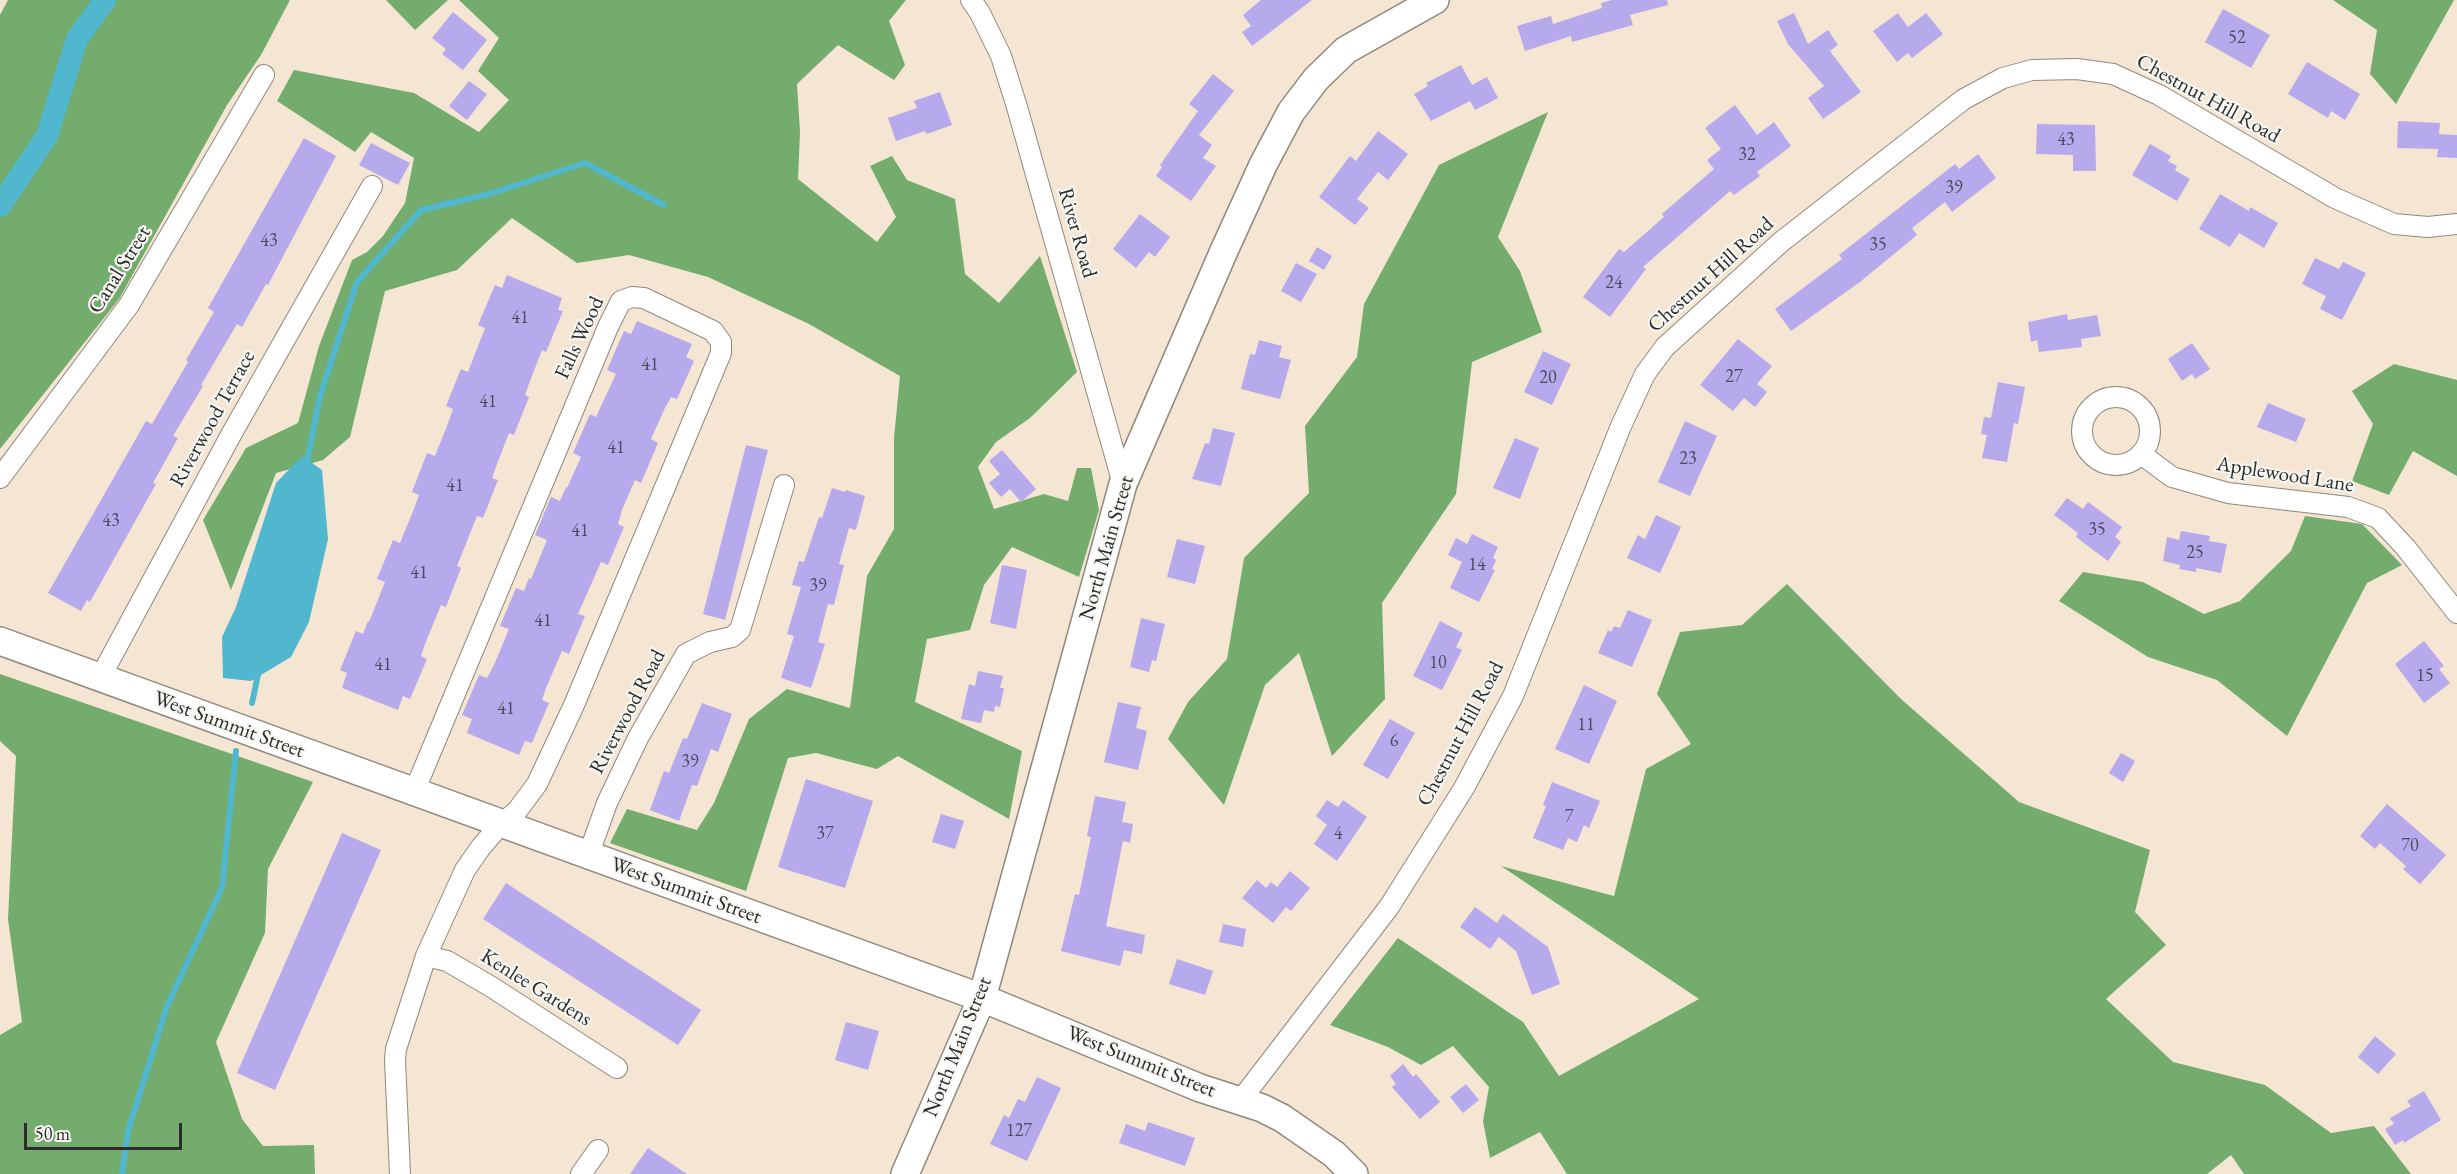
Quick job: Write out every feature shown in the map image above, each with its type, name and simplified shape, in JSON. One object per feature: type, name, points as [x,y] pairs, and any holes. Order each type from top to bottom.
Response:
[{"type":"street","name":"River Road","points":[[971,0],[1001,56],[1123,484]]},
{"type":"street","name":"North Main Street","points":[[905,1174],[982,998],[1123,484],[1227,243],[1291,111],[1316,79],[1346,50],[1435,0]]},
{"type":"street","name":"Chestnut Hill Road","points":[[1240,1101],[1389,907],[1464,788],[1513,696],[1621,426],[1645,374],[1665,347],[1781,242],[1964,99],[2003,78],[2032,70],[2077,69],[2113,74],[2159,96],[2335,198],[2394,224],[2428,227],[2457,224]]},
{"type":"street","name":"Canal Street","points":[[0,478],[129,305],[264,75]]},
{"type":"street","name":"Riverwood Terrace","points":[[100,678],[231,433],[372,186]]},
{"type":"street","name":"Falls Wood","points":[[414,792],[608,327],[621,301],[632,297],[644,298],[713,331],[721,342],[720,352],[574,705],[537,784],[517,811],[501,824]]},
{"type":"street","name":"Applewood Lane","points":[[2141,454],[2172,477],[2228,493],[2348,507],[2378,518],[2406,548],[2457,613]]},
{"type":"street","name":"Riverwood Road","points":[[588,856],[607,803],[633,748],[686,654],[710,642],[732,638],[740,630],[784,484]]},
{"type":"street","name":"West Summit Street","points":[[0,641],[982,998],[1200,1088],[1262,1108],[1282,1118],[1334,1154],[1354,1174]]},
{"type":"street","points":[[400,1174],[401,1151],[394,1071],[396,1049],[426,956],[465,870],[501,824]]},
{"type":"street","name":"Kenlee Gardens","points":[[426,956],[447,961],[490,986],[617,1068]]},
{"type":"street","points":[[581,1174],[598,1150]]},
{"type":"green space","points":[[8,0],[290,0],[261,55],[227,105],[119,299],[0,449],[0,15]]},
{"type":"green space","points":[[386,0],[448,0],[415,30]]},
{"type":"green space","points":[[459,0],[906,0],[889,21],[905,65],[894,80],[838,45],[797,84],[800,132],[798,179],[877,242],[896,217],[870,166],[892,156],[907,180],[955,199],[965,274],[999,303],[1040,256],[1077,372],[1030,418],[996,442],[978,467],[994,509],[1044,494],[1068,501],[1077,468],[1091,468],[1099,510],[1079,577],[1012,547],[984,585],[970,630],[927,639],[915,702],[1022,751],[1009,819],[898,756],[877,769],[816,753],[788,758],[746,891],[610,843],[627,809],[697,830],[714,803],[749,719],[787,689],[850,708],[867,576],[894,529],[894,438],[900,376],[809,324],[708,277],[629,255],[577,263],[512,218],[457,270],[385,291],[350,437],[323,460],[276,473],[231,590],[203,520],[246,448],[298,423],[319,346],[352,260],[367,252],[383,236],[405,203],[414,158],[371,132],[355,152],[277,101],[294,70],[414,93],[479,132],[509,100],[478,71],[499,38]]},
{"type":"green space","points":[[2333,0],[2454,0],[2396,104],[2370,74],[2377,30]]},
{"type":"green space","points":[[1548,112],[1498,237],[1520,271],[1542,332],[1472,362],[1456,494],[1382,603],[1385,699],[1332,756],[1299,653],[1265,685],[1224,805],[1168,739],[1188,702],[1227,659],[1244,558],[1309,493],[1305,426],[1357,357],[1364,304],[1439,165]]},
{"type":"green space","points":[[2394,364],[2457,380],[2457,476],[2413,451],[2389,495],[2352,481],[2373,424],[2352,391]]},
{"type":"green space","points":[[2305,516],[2362,524],[2402,565],[2367,583],[2287,736],[2217,680],[2148,657],[2059,601],[2083,572],[2143,582],[2204,614],[2240,601],[2291,551]]},
{"type":"green space","points":[[1787,584],[1901,699],[2019,802],[2150,850],[2135,912],[2166,945],[2106,999],[2173,1062],[2265,1085],[2331,1133],[2374,1126],[2411,1174],[2244,1174],[2231,1155],[2207,1174],[1567,1174],[1540,1132],[1490,1158],[1483,1121],[1489,1087],[1453,1046],[1421,1065],[1388,1047],[1330,1025],[1398,938],[1523,1022],[1559,1076],[1699,999],[1501,866],[1614,896],[1646,769],[1691,744],[1657,694],[1680,632],[1742,625]]},
{"type":"green space","points":[[0,674],[313,782],[268,869],[265,933],[216,1042],[242,1119],[263,1146],[314,1145],[315,1174],[0,1174],[0,1035],[22,1022],[8,919],[16,756],[0,741]]},
{"type":"water","points":[[302,456],[322,470],[328,539],[309,622],[291,657],[251,681],[223,678],[222,637],[236,607],[276,483]]},
{"type":"building","points":[[1261,0],[1312,0],[1252,46],[1242,32],[1251,26],[1243,15]]},
{"type":"building","points":[[1612,0],[1667,0],[1668,5],[1630,15],[1633,25],[1572,42],[1571,36],[1525,51],[1517,26],[1551,16],[1553,24],[1602,8],[1601,3]]},
{"type":"building","points":[[2223,9],[2270,35],[2251,68],[2205,42]]},
{"type":"building","points":[[453,12],[487,40],[463,70],[442,54],[446,49],[432,38]]},
{"type":"building","points":[[1794,13],[1808,44],[1828,30],[1838,45],[1830,51],[1861,92],[1823,119],[1808,98],[1824,86],[1788,44],[1777,21]]},
{"type":"building","points":[[1898,13],[1908,27],[1926,13],[1943,34],[1912,58],[1908,53],[1897,62],[1873,31]]},
{"type":"building","points":[[2307,62],[2360,94],[2345,120],[2331,111],[2328,118],[2288,94]]},
{"type":"building","points":[[1461,65],[1472,85],[1487,77],[1498,98],[1475,110],[1470,101],[1431,121],[1414,94],[1428,86],[1426,83]]},
{"type":"building","points":[[1213,74],[1234,91],[1199,135],[1212,145],[1203,158],[1216,166],[1191,201],[1156,176],[1162,167],[1160,165],[1198,111],[1189,104]]},
{"type":"building","points":[[469,81],[487,94],[467,120],[449,106]]},
{"type":"building","points":[[940,92],[952,125],[896,141],[888,118],[917,108],[914,101]]},
{"type":"building","points":[[1735,105],[1757,135],[1774,122],[1791,146],[1757,172],[1760,176],[1734,195],[1730,191],[1643,267],[1646,269],[1610,317],[1583,297],[1619,249],[1624,252],[1664,217],[1662,214],[1714,169],[1707,160],[1721,149],[1705,128]]},
{"type":"building","points":[[2398,121],[2440,123],[2439,134],[2457,135],[2457,158],[2437,157],[2438,149],[2397,148]]},
{"type":"building","points":[[2037,124],[2095,125],[2096,171],[2073,171],[2073,155],[2036,154]]},
{"type":"building","points":[[1378,131],[1408,154],[1388,180],[1378,172],[1357,199],[1369,208],[1355,225],[1319,197],[1350,156],[1356,161]]},
{"type":"building","points":[[304,138],[336,156],[268,285],[266,284],[242,327],[237,324],[201,385],[203,386],[173,436],[178,438],[153,483],[156,484],[90,602],[87,600],[81,611],[48,593],[146,421],[152,424],[188,362],[186,360],[214,312],[208,308]]},
{"type":"building","points":[[371,143],[410,163],[398,185],[359,165]]},
{"type":"building","points":[[2150,144],[2171,156],[2168,161],[2177,166],[2175,170],[2190,179],[2177,201],[2132,175]]},
{"type":"building","points":[[1978,154],[1996,178],[1952,212],[1945,202],[1912,228],[1917,235],[1860,282],[1791,331],[1775,309],[1842,259],[1839,255],[1955,164],[1959,169]]},
{"type":"building","points":[[2220,194],[2249,211],[2250,207],[2278,223],[2264,248],[2239,233],[2230,247],[2199,229]]},
{"type":"building","points":[[1140,214],[1170,237],[1155,257],[1149,252],[1136,268],[1113,249]]},
{"type":"building","points":[[1317,247],[1332,256],[1324,270],[1309,261]]},
{"type":"building","points":[[2315,258],[2339,269],[2343,262],[2366,273],[2342,320],[2320,309],[2326,296],[2302,284]]},
{"type":"building","points":[[1296,263],[1317,274],[1301,302],[1281,291]]},
{"type":"building","points":[[507,275],[562,298],[558,310],[563,311],[546,352],[542,350],[525,395],[529,397],[514,435],[509,433],[497,464],[492,478],[498,480],[483,518],[477,516],[457,566],[461,568],[446,607],[441,605],[425,644],[421,656],[427,659],[410,699],[403,696],[398,710],[342,688],[347,673],[340,670],[356,631],[363,634],[369,622],[385,582],[377,579],[393,540],[400,543],[414,509],[419,495],[412,492],[427,453],[435,456],[453,409],[446,406],[461,369],[468,372],[485,328],[478,325],[495,285],[502,288]]},
{"type":"building","points":[[2067,314],[2068,320],[2097,315],[2101,336],[2081,339],[2082,347],[2039,352],[2037,340],[2031,342],[2028,322]]},
{"type":"building","points":[[637,321],[692,344],[686,357],[694,361],[677,399],[671,397],[651,439],[658,443],[641,483],[635,480],[622,510],[618,524],[624,527],[608,565],[601,562],[578,614],[585,616],[569,654],[562,651],[546,688],[542,700],[549,703],[532,743],[525,741],[519,755],[467,733],[472,719],[462,715],[479,675],[487,678],[494,665],[509,629],[500,626],[516,588],[524,591],[547,540],[535,535],[551,497],[560,501],[567,488],[581,457],[573,453],[590,414],[596,417],[616,374],[607,370],[624,331],[631,334]]},
{"type":"building","points":[[1738,339],[1772,366],[1757,384],[1767,392],[1755,407],[1744,398],[1733,411],[1700,385]]},
{"type":"building","points":[[1259,340],[1282,346],[1279,357],[1291,360],[1280,399],[1241,389],[1250,354],[1255,355]]},
{"type":"building","points":[[2192,343],[2210,369],[2195,379],[2192,374],[2182,381],[2168,359]]},
{"type":"building","points":[[1543,351],[1571,364],[1552,405],[1524,392]]},
{"type":"building","points":[[1998,382],[2025,387],[2018,424],[2014,423],[2007,462],[1982,458],[1987,435],[1981,434],[1984,417],[1991,418]]},
{"type":"building","points":[[2268,403],[2306,419],[2296,442],[2257,427]]},
{"type":"building","points":[[1685,421],[1717,436],[1690,496],[1658,482]]},
{"type":"building","points":[[1213,428],[1235,433],[1221,486],[1192,479],[1205,443],[1209,444]]},
{"type":"building","points":[[1515,438],[1539,448],[1520,499],[1493,488]]},
{"type":"building","points":[[746,445],[768,450],[725,620],[703,614]]},
{"type":"building","points":[[1002,450],[1036,489],[1021,502],[1010,489],[1001,497],[989,483],[1000,474],[989,461]]},
{"type":"building","points":[[832,488],[865,496],[856,530],[849,528],[839,564],[844,565],[834,605],[828,604],[818,642],[825,644],[811,688],[781,678],[794,636],[787,634],[801,587],[792,585],[799,561],[804,562],[819,517],[822,518]]},
{"type":"building","points":[[2067,498],[2083,509],[2088,502],[2122,527],[2115,537],[2121,542],[2108,561],[2076,537],[2078,533],[2054,515]]},
{"type":"building","points":[[1656,515],[1681,527],[1660,573],[1627,558],[1638,535],[1645,539]]},
{"type":"building","points":[[2181,531],[2210,536],[2209,541],[2227,544],[2221,573],[2196,568],[2196,572],[2179,569],[2180,565],[2163,561],[2167,537],[2179,540]]},
{"type":"building","points":[[1472,534],[1498,547],[1493,558],[1496,560],[1492,569],[1495,570],[1479,602],[1450,588],[1462,562],[1448,555],[1456,538],[1467,544]]},
{"type":"building","points":[[1177,539],[1205,546],[1195,584],[1167,577]]},
{"type":"building","points":[[1002,565],[1027,570],[1016,629],[990,623]]},
{"type":"building","points":[[1628,610],[1652,620],[1632,667],[1598,653],[1608,630],[1611,632],[1614,626],[1620,628]]},
{"type":"building","points":[[1141,618],[1165,624],[1156,661],[1152,660],[1149,672],[1130,667]]},
{"type":"building","points":[[1440,621],[1463,633],[1456,647],[1462,650],[1442,690],[1413,676]]},
{"type":"building","points":[[2424,641],[2444,666],[2439,669],[2450,683],[2424,703],[2395,664]]},
{"type":"building","points":[[978,671],[1003,676],[1000,688],[1004,688],[1000,707],[995,706],[994,712],[984,710],[981,723],[961,719],[969,684],[975,686]]},
{"type":"building","points":[[1584,685],[1617,701],[1589,764],[1555,749]]},
{"type":"building","points":[[1118,702],[1141,707],[1136,728],[1147,731],[1138,770],[1104,762]]},
{"type":"building","points":[[702,703],[732,714],[718,752],[711,749],[697,786],[692,785],[679,821],[650,810],[664,771],[669,773],[683,738],[687,739]]},
{"type":"building","points":[[1390,719],[1415,733],[1388,779],[1363,765]]},
{"type":"building","points":[[2121,753],[2135,761],[2123,782],[2109,773]]},
{"type":"building","points":[[806,779],[873,801],[845,888],[778,867]]},
{"type":"building","points":[[1552,782],[1600,801],[1589,828],[1584,825],[1577,842],[1568,838],[1563,850],[1533,838],[1546,806],[1543,805]]},
{"type":"building","points":[[1095,796],[1126,802],[1122,822],[1133,824],[1130,843],[1123,841],[1106,926],[1145,935],[1142,954],[1124,950],[1120,966],[1061,951],[1075,894],[1079,895],[1091,837],[1087,836]]},
{"type":"building","points":[[1327,800],[1338,807],[1343,800],[1367,817],[1337,861],[1314,844],[1327,825],[1316,816]]},
{"type":"building","points":[[2387,804],[2446,855],[2420,884],[2403,869],[2406,866],[2380,843],[2375,849],[2360,836]]},
{"type":"building","points":[[941,814],[964,821],[955,849],[932,842]]},
{"type":"building","points":[[342,833],[381,850],[275,1090],[237,1073]]},
{"type":"building","points":[[1290,871],[1310,888],[1291,911],[1286,907],[1273,923],[1242,898],[1257,880],[1266,888],[1271,882],[1277,887]]},
{"type":"building","points":[[506,883],[701,1010],[678,1045],[483,919]]},
{"type":"building","points":[[1475,907],[1497,923],[1503,914],[1548,947],[1560,984],[1532,995],[1516,951],[1499,937],[1490,949],[1460,927]]},
{"type":"building","points":[[1223,924],[1246,929],[1243,947],[1219,942]]},
{"type":"building","points":[[1177,959],[1213,971],[1205,995],[1169,984]]},
{"type":"building","points":[[846,1022],[879,1031],[868,1070],[835,1060]]},
{"type":"building","points":[[2375,1036],[2396,1054],[2378,1074],[2358,1057]]},
{"type":"building","points":[[1403,1064],[1413,1077],[1416,1074],[1440,1102],[1420,1119],[1392,1087],[1396,1084],[1390,1076]]},
{"type":"building","points":[[1037,1077],[1061,1088],[1027,1161],[990,1144],[1004,1115],[1009,1118],[1018,1099],[1025,1102]]},
{"type":"building","points":[[1466,1084],[1479,1100],[1463,1113],[1450,1097]]},
{"type":"building","points":[[2424,1091],[2441,1120],[2404,1143],[2403,1140],[2395,1145],[2385,1129],[2394,1124],[2390,1118],[2411,1106],[2407,1101]]},
{"type":"building","points":[[1148,1122],[1195,1138],[1185,1166],[1119,1143],[1126,1124],[1145,1131]]},
{"type":"building","points":[[648,1148],[687,1174],[630,1174]]},
{"type":"waterway","points":[[0,206],[47,136],[77,39],[105,0]]},
{"type":"waterway","points":[[306,467],[320,396],[357,282],[421,210],[489,194],[585,163],[664,205]]},
{"type":"waterway","points":[[252,703],[259,670]]},
{"type":"waterway","points":[[122,1174],[128,1131],[167,1006],[222,888],[236,751]]}]
